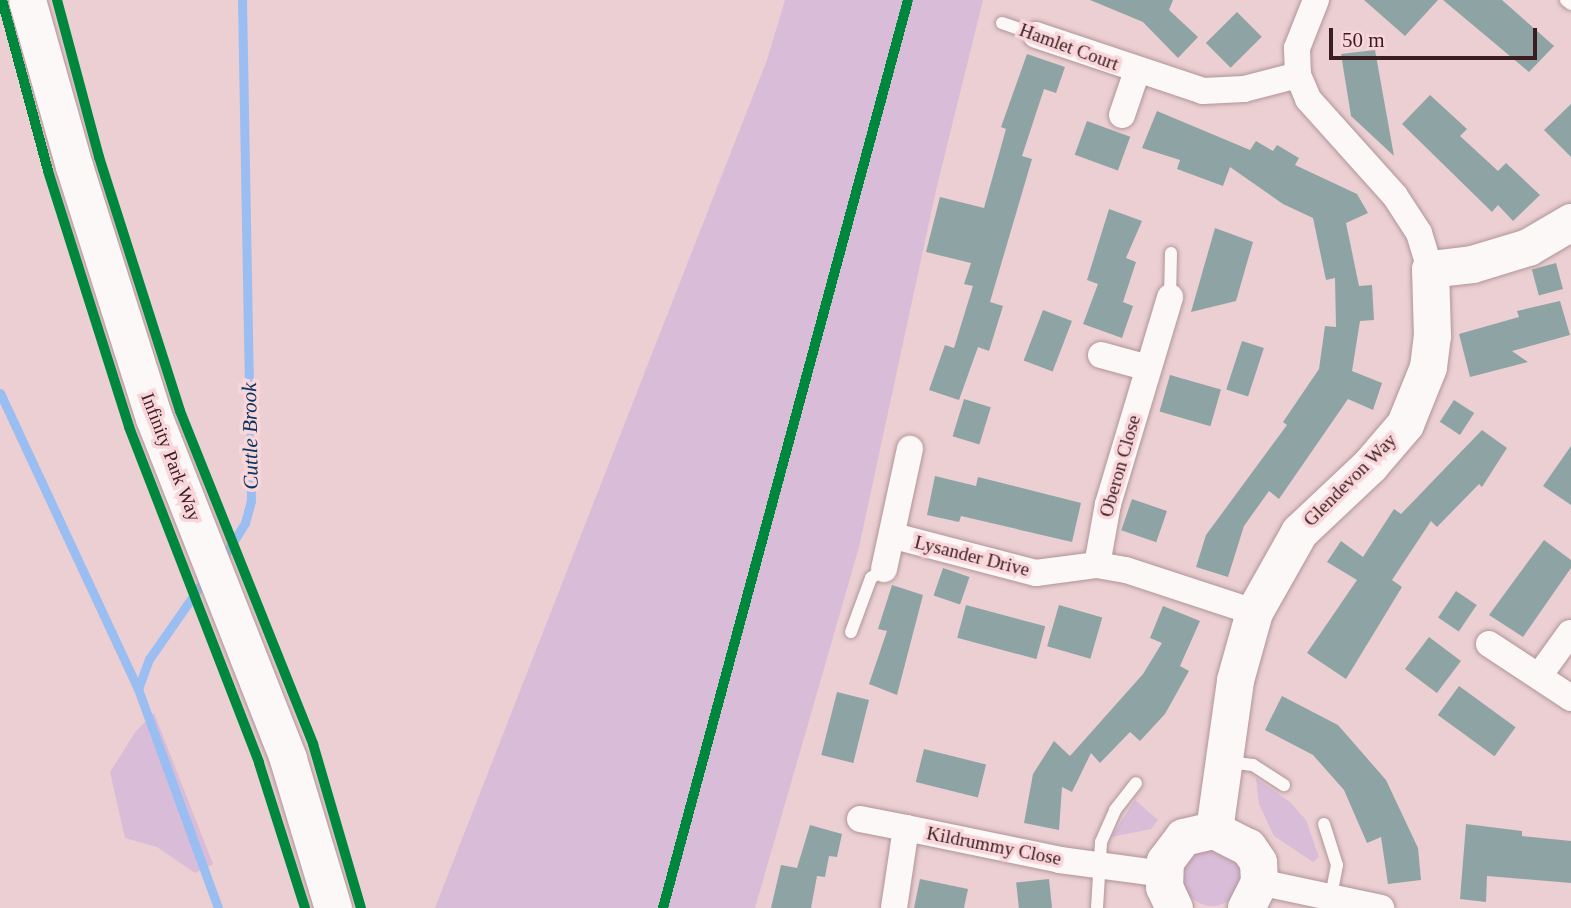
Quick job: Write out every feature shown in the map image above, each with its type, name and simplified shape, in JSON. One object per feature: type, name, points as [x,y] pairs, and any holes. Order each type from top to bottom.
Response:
[{"type":"street","name":"Infinity Park Way","points":[[27,0],[74,166],[154,418],[288,759],[333,908]]},
{"type":"street","points":[[1298,75],[1297,48],[1316,0]]},
{"type":"street","name":"Hamlet Court","points":[[1036,35],[1203,91],[1244,89],[1298,75]]},
{"type":"street","name":"Hamlet Court","points":[[1122,115],[1137,71]]},
{"type":"street","name":"Glendevon Way","points":[[1214,830],[1221,762],[1254,612],[1299,532],[1387,447],[1414,406],[1432,336],[1430,269],[1419,233],[1395,196],[1308,99],[1298,75]]},
{"type":"street","points":[[1430,269],[1472,264],[1528,247],[1571,222]]},
{"type":"street","name":"Oberon Close","points":[[1097,565],[1108,504],[1170,297]]},
{"type":"street","points":[[1101,355],[1148,368]]},
{"type":"street","name":"Lysander Drive","points":[[884,569],[894,536],[910,449]]},
{"type":"street","name":"Lysander Drive","points":[[894,536],[1036,573],[1097,565],[1254,612]]},
{"type":"street","points":[[1539,676],[1570,632]]},
{"type":"street","points":[[1489,643],[1571,698]]},
{"type":"street","points":[[860,819],[906,828]]},
{"type":"street","name":"Kildrummy Close","points":[[894,908],[906,828],[1096,865],[1163,874]]},
{"type":"street","points":[[1174,908],[1163,874],[1165,860],[1183,837],[1214,830],[1248,847],[1258,862],[1252,895],[1381,908]]},
{"type":"lane","points":[[1566,0],[1571,4]]},
{"type":"lane","name":"Hamlet Court","points":[[1002,23],[1036,35]]},
{"type":"lane","points":[[1170,297],[1171,253]]},
{"type":"lane","points":[[851,632],[871,578],[884,569]]},
{"type":"lane","points":[[1221,762],[1253,765],[1284,785]]},
{"type":"lane","points":[[1097,908],[1096,865],[1115,810],[1136,783]]},
{"type":"lane","points":[[1324,824],[1337,865],[1330,902]]},
{"type":"shaded area","points":[[785,0],[983,0],[936,190],[859,547],[755,908],[435,908],[767,60]]},
{"type":"shaded area","points":[[154,713],[213,864],[195,873],[157,847],[125,838],[110,772],[136,731]]},
{"type":"shaded area","points":[[1256,778],[1291,803],[1306,820],[1319,857],[1313,862],[1274,836],[1259,804]]},
{"type":"shaded area","points":[[1135,800],[1158,820],[1151,829],[1111,837]]},
{"type":"shaded area","points":[[1212,848],[1223,850],[1236,861],[1241,877],[1239,888],[1228,901],[1212,906],[1201,904],[1188,893],[1183,877],[1185,866],[1196,853]]},
{"type":"building","points":[[1090,0],[1173,0],[1169,10],[1198,37],[1178,58],[1143,22]]},
{"type":"building","points":[[1364,0],[1438,0],[1405,36]]},
{"type":"building","points":[[1443,0],[1502,0],[1554,46],[1529,72]]},
{"type":"building","points":[[1237,12],[1262,37],[1231,68],[1206,43]]},
{"type":"building","points":[[1375,50],[1394,156],[1351,116],[1341,54]]},
{"type":"building","points":[[1027,54],[1065,67],[1056,93],[1044,89],[1022,156],[1032,159],[990,302],[1003,306],[989,351],[978,347],[959,400],[929,390],[945,345],[954,348],[973,286],[964,284],[971,263],[926,252],[940,197],[984,208],[1006,129],[1001,127]]},
{"type":"building","points":[[1430,95],[1467,129],[1460,136],[1498,171],[1506,163],[1540,195],[1513,221],[1498,205],[1492,212],[1402,124]]},
{"type":"building","points":[[1571,104],[1571,157],[1544,130]]},
{"type":"building","points":[[1157,111],[1250,150],[1256,141],[1273,151],[1277,145],[1299,158],[1295,165],[1357,194],[1368,213],[1346,223],[1359,286],[1372,285],[1374,320],[1360,321],[1352,371],[1382,383],[1373,410],[1348,399],[1279,499],[1269,491],[1244,526],[1228,577],[1196,567],[1206,535],[1287,425],[1283,422],[1319,369],[1325,326],[1336,327],[1335,278],[1326,280],[1313,218],[1283,204],[1230,167],[1223,186],[1177,169],[1180,160],[1142,148]]},
{"type":"building","points":[[1087,121],[1130,137],[1118,171],[1075,155]]},
{"type":"building","points":[[1109,209],[1142,221],[1126,258],[1136,262],[1123,302],[1133,306],[1122,338],[1083,324],[1098,284],[1087,280]]},
{"type":"building","points":[[1215,228],[1253,242],[1236,301],[1191,312]]},
{"type":"building","points":[[1556,263],[1563,289],[1539,296],[1532,269]]},
{"type":"building","points":[[1560,301],[1570,335],[1512,351],[1528,362],[1470,377],[1459,334],[1519,317],[1517,311]]},
{"type":"building","points":[[1043,310],[1072,321],[1053,372],[1024,360]]},
{"type":"building","points":[[1242,341],[1264,348],[1248,397],[1226,390]]},
{"type":"building","points":[[1170,375],[1221,390],[1210,426],[1160,412]]},
{"type":"building","points":[[964,399],[991,407],[979,444],[953,436]]},
{"type":"building","points":[[1454,400],[1474,413],[1460,435],[1440,422]]},
{"type":"building","points":[[1482,430],[1507,448],[1482,487],[1479,484],[1437,527],[1431,521],[1392,580],[1402,587],[1346,679],[1307,653],[1357,580],[1327,562],[1341,541],[1363,557],[1394,509],[1401,514]]},
{"type":"building","points":[[1571,446],[1571,505],[1543,486]]},
{"type":"building","points":[[935,476],[976,486],[978,477],[1081,503],[1072,542],[961,516],[959,522],[927,515]]},
{"type":"building","points":[[1132,499],[1167,511],[1156,542],[1121,530]]},
{"type":"building","points":[[1544,540],[1571,560],[1571,568],[1523,637],[1489,615]]},
{"type":"building","points":[[943,568],[969,577],[960,605],[934,595]]},
{"type":"building","points":[[892,585],[923,595],[897,695],[869,684],[887,631],[878,629]]},
{"type":"building","points":[[1456,591],[1477,605],[1459,632],[1438,618]]},
{"type":"building","points":[[966,605],[1045,626],[1036,659],[957,638]]},
{"type":"building","points":[[1059,605],[1102,617],[1090,659],[1047,646]]},
{"type":"building","points":[[1163,606],[1200,621],[1180,666],[1189,671],[1165,714],[1140,741],[1130,732],[1100,763],[1091,753],[1072,792],[1062,787],[1059,830],[1024,823],[1033,774],[1054,741],[1070,756],[1143,674],[1162,643],[1150,638]]},
{"type":"building","points":[[1429,637],[1461,661],[1437,693],[1405,669]]},
{"type":"building","points":[[1459,686],[1516,727],[1494,756],[1438,715]]},
{"type":"building","points":[[837,692],[869,700],[853,763],[821,755]]},
{"type":"building","points":[[1282,696],[1338,725],[1386,780],[1418,848],[1421,880],[1388,884],[1381,837],[1367,843],[1344,790],[1313,755],[1265,730]]},
{"type":"building","points":[[924,749],[986,764],[978,797],[916,782]]},
{"type":"building","points":[[1466,824],[1522,831],[1522,836],[1571,841],[1571,883],[1487,876],[1486,902],[1460,899]]},
{"type":"building","points":[[810,825],[842,834],[837,857],[829,856],[825,877],[817,876],[811,908],[771,908],[781,865],[797,868]]},
{"type":"building","points":[[920,879],[968,889],[964,908],[914,908]]},
{"type":"building","points":[[1049,879],[1052,908],[1019,908],[1016,882]]},
{"type":"waterway","name":"Cuttle Brook","points":[[221,561],[245,523],[251,501],[242,0]]},
{"type":"waterway","points":[[0,393],[138,689]]},
{"type":"waterway","name":"Cuttle Brook","points":[[207,576],[149,659],[138,689],[218,908]]},
{"type":"cycle path","points":[[2,0],[48,171],[129,427],[259,763],[305,908]]},
{"type":"cycle path","points":[[57,0],[99,157],[180,411],[313,744],[361,908]]},
{"type":"cycle path","points":[[663,908],[908,0]]}]
